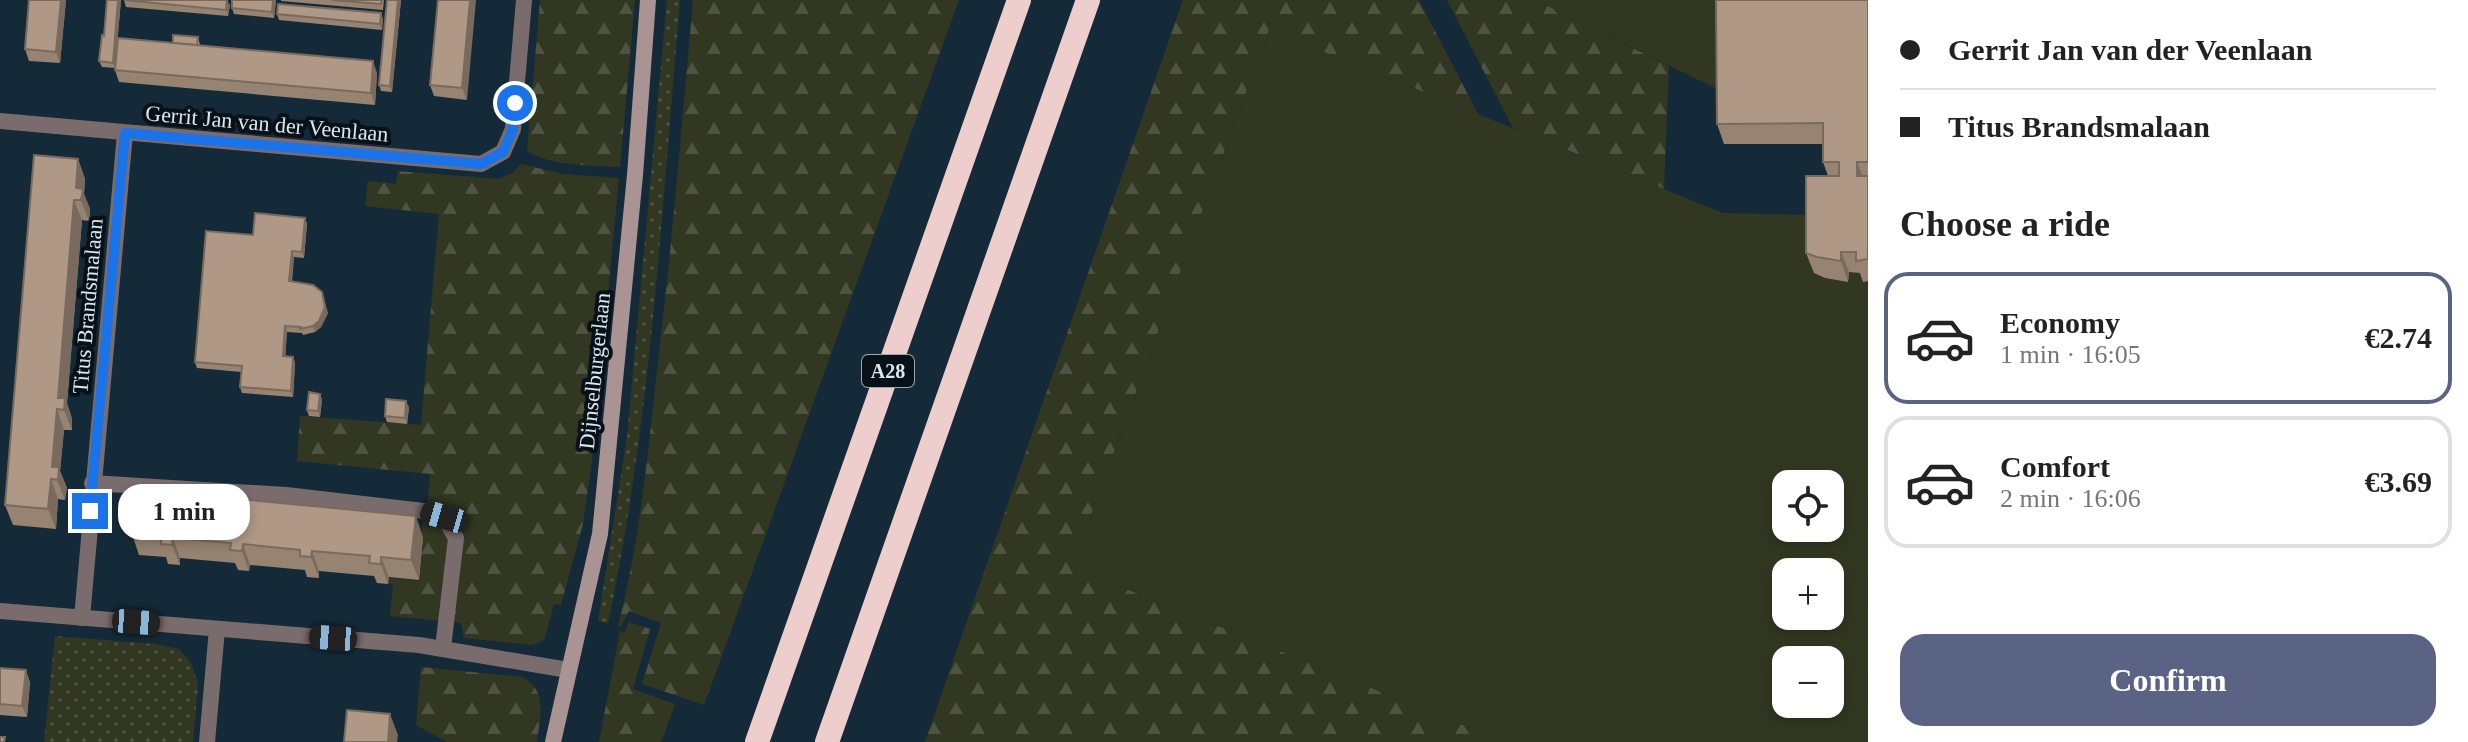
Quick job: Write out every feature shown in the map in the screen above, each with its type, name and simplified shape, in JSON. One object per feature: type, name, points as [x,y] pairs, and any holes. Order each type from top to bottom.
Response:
[{"type":"highway","name":"A28","points":[[757,742],[1019,0]]},
{"type":"highway","points":[[827,742],[1088,0]]},
{"type":"main road","name":"Dijnselburgerlaan","points":[[553,742],[600,534],[635,175],[648,0]]},
{"type":"street","name":"Gerrit Jan van der Veenlaan","points":[[0,121],[481,164],[503,152],[513,129],[524,0]]},
{"type":"street","name":"Titus Brandsmalaan","points":[[82,618],[125,133]]},
{"type":"street","points":[[92,483],[286,495],[423,511],[444,517],[456,538],[443,648]]},
{"type":"street","points":[[0,611],[443,648],[568,670]]},
{"type":"street","points":[[207,742],[217,629]]},
{"type":"green space","points":[[540,0],[635,0],[620,167],[560,163],[527,151]]},
{"type":"green space","points":[[667,0],[680,0],[653,313],[635,469],[608,623],[598,621],[627,437]]},
{"type":"green space","points":[[693,0],[959,0],[704,705],[642,684],[661,623],[629,611],[621,626],[618,626],[632,565],[646,473]]},
{"type":"green space","points":[[1183,0],[1419,0],[1478,114],[1269,30],[1072,567],[1505,742],[925,742]]},
{"type":"green space","points":[[1447,0],[1536,0],[1669,66],[1664,189],[1513,128]]},
{"type":"green space","points":[[1536,0],[1723,0],[1721,91]]},
{"type":"green space","points":[[1269,30],[1723,213],[1814,215],[1814,273],[1848,282],[1849,272],[1863,273],[1863,281],[1868,281],[1868,742],[1505,742],[1072,567]]},
{"type":"green space","points":[[521,164],[563,174],[619,178],[583,524],[561,605],[554,604],[544,640],[532,645],[464,638],[461,623],[454,622],[461,548],[427,506],[430,474],[297,461],[300,416],[421,425],[439,214],[365,206],[368,181],[396,184],[398,171],[498,179],[512,173]]},
{"type":"green space","points":[[424,520],[439,523],[449,540],[441,621],[390,616],[393,585],[389,584],[390,578],[419,581]]},
{"type":"green space","points":[[629,622],[650,629],[633,689],[675,704],[661,742],[599,742],[620,631],[625,632]]},
{"type":"green space","points":[[55,636],[155,644],[179,649],[191,663],[198,684],[193,742],[44,742]]},
{"type":"green space","points":[[421,667],[522,677],[530,682],[536,689],[540,705],[537,742],[447,742],[416,725]]},
{"type":"building","points":[[29,0],[61,0],[56,52],[25,49]]},
{"type":"building","points":[[107,0],[118,0],[113,63],[99,61]]},
{"type":"building","points":[[124,0],[227,0],[226,10]]},
{"type":"building","points":[[232,0],[273,0],[272,12],[232,8]]},
{"type":"building","points":[[331,0],[382,0],[381,4]]},
{"type":"building","points":[[387,0],[398,0],[390,86],[379,85]]},
{"type":"building","points":[[438,0],[470,0],[462,88],[430,85]]},
{"type":"building","points":[[1716,0],[1868,0],[1868,162],[1857,162],[1857,176],[1868,176],[1868,259],[1856,261],[1856,252],[1841,252],[1841,261],[1806,253],[1806,176],[1839,176],[1839,162],[1823,162],[1823,123],[1717,124]]},
{"type":"building","points":[[278,4],[381,13],[380,24],[277,14]]},
{"type":"building","points":[[173,35],[198,37],[197,45],[173,43]]},
{"type":"building","points":[[118,38],[373,61],[371,93],[115,70]]},
{"type":"building","points":[[34,155],[78,159],[76,188],[83,189],[81,200],[74,200],[58,398],[65,398],[64,410],[57,409],[52,467],[59,467],[58,480],[51,479],[48,509],[5,505]]},
{"type":"building","points":[[255,213],[305,218],[302,252],[292,251],[289,281],[313,285],[322,292],[325,307],[319,321],[300,329],[285,326],[283,356],[293,357],[291,391],[240,387],[242,366],[195,362],[206,231],[253,235]]},
{"type":"building","points":[[309,392],[320,394],[318,411],[307,410]]},
{"type":"building","points":[[386,399],[406,401],[405,418],[385,416]]},
{"type":"building","points":[[136,489],[416,516],[411,560],[381,557],[381,564],[369,563],[370,556],[312,551],[311,557],[300,556],[300,550],[243,544],[242,551],[230,550],[231,543],[173,538],[172,545],[161,544],[161,537],[132,534]]},
{"type":"building","points":[[0,668],[26,670],[22,706],[0,704]]},
{"type":"building","points":[[347,710],[390,714],[388,742],[344,742]]},
{"type":"route","points":[[90,511],[125,133],[481,164],[503,152],[513,129],[515,103]]}]
